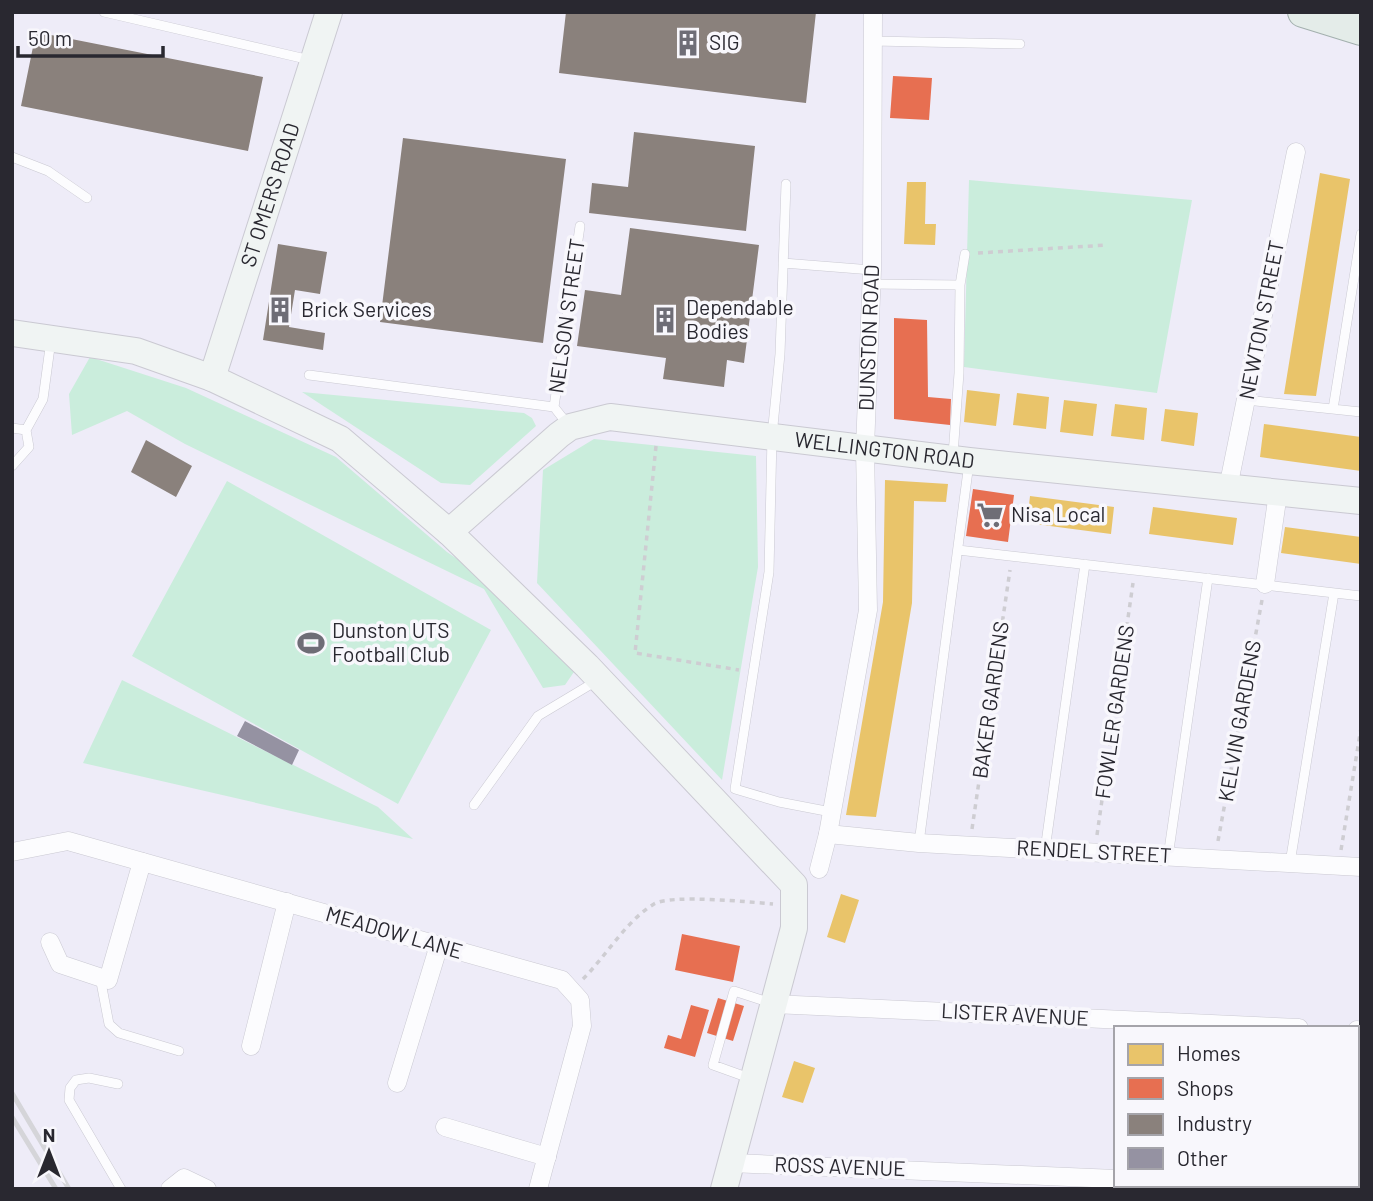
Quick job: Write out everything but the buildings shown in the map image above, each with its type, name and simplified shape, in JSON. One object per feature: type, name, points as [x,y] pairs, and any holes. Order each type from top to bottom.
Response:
[{"type":"main road","points":[[1316,14],[1361,30]]},
{"type":"street","name":"ST OMERS ROAD","points":[[212,378],[328,12]]},
{"type":"street","name":"DUNSTON ROAD","points":[[818,869],[828,834],[868,610],[865,448],[872,277],[873,12]]},
{"type":"street","name":"NEWTON STREET","points":[[1228,488],[1296,152]]},
{"type":"street","points":[[12,333],[136,351],[212,378],[340,439],[449,532],[599,679],[794,885],[794,928],[724,1189]]},
{"type":"street","name":"WELLINGTON ROAD","points":[[449,532],[562,417],[610,417],[961,460],[1361,501]]},
{"type":"street","points":[[1265,584],[1278,494]]},
{"type":"street","name":"RENDEL STREET","points":[[828,834],[919,844],[1361,867]]},
{"type":"street","name":"MEADOW LANE","points":[[12,852],[68,841],[562,980],[572,990]]},
{"type":"street","points":[[50,942],[60,964],[108,980],[142,862]]},
{"type":"street","points":[[251,1046],[287,902]]},
{"type":"street","points":[[397,1083],[439,945]]},
{"type":"street","points":[[538,1189],[582,1026],[580,1000],[572,990]]},
{"type":"street","name":"LISTER AVENUE","points":[[773,1004],[1255,1026]]},
{"type":"street","points":[[445,1127],[547,1157]]},
{"type":"street","name":"ROSS AVENUE","points":[[731,1163],[1114,1179]]},
{"type":"street","points":[[170,1189],[184,1178],[207,1189]]},
{"type":"street","points":[[1320,1187],[1361,1189]]},
{"type":"lane","points":[[104,12],[314,61]]},
{"type":"lane","points":[[873,41],[1020,44]]},
{"type":"lane","points":[[12,157],[48,172],[87,198]]},
{"type":"lane","points":[[786,184],[772,436],[769,572],[736,789],[779,802],[831,812]]},
{"type":"lane","name":"NELSON STREET","points":[[562,417],[580,226]]},
{"type":"lane","points":[[1333,409],[1361,234]]},
{"type":"lane","points":[[919,844],[957,550],[961,460],[960,285],[965,254]]},
{"type":"lane","points":[[783,263],[872,277],[960,285]]},
{"type":"lane","points":[[12,466],[29,447],[26,430],[43,399],[51,339]]},
{"type":"lane","points":[[309,375],[562,417]]},
{"type":"lane","points":[[1245,400],[1361,412]]},
{"type":"lane","points":[[12,428],[26,430]]},
{"type":"lane","points":[[957,550],[1361,596]]},
{"type":"lane","points":[[1045,850],[1085,564]]},
{"type":"lane","points":[[1168,857],[1208,578]]},
{"type":"lane","points":[[1290,863],[1334,593]]},
{"type":"lane","points":[[474,805],[538,716],[599,679]]},
{"type":"lane","points":[[100,977],[109,1024],[119,1033],[179,1051]]},
{"type":"lane","points":[[753,1079],[713,1065],[734,991],[773,1004]]},
{"type":"lane","points":[[118,1084],[89,1078],[76,1080],[70,1088],[68,1100],[121,1189]]},
{"type":"path","points":[[965,254],[1107,245]]},
{"type":"path","points":[[659,423],[635,653],[754,672]]},
{"type":"path","name":"BAKER GARDENS","points":[[969,845],[1012,556]]},
{"type":"path","name":"FOWLER GARDENS","points":[[1094,853],[1135,570]]},
{"type":"path","name":"KELVIN GARDENS","points":[[1215,858],[1265,584]]},
{"type":"path","points":[[1338,866],[1361,728]]},
{"type":"path","points":[[572,990],[607,955],[630,925],[656,902],[716,900],[794,906]]},
{"type":"green space","points":[[969,180],[1192,200],[1157,393],[964,367]]},
{"type":"green space","points":[[90,357],[186,388],[336,457],[447,552],[491,582],[578,666],[565,685],[543,688],[484,589],[185,444],[127,411],[72,435],[69,394]]},
{"type":"green space","points":[[302,392],[524,413],[532,418],[536,426],[470,485],[441,483]]},
{"type":"green space","points":[[594,439],[756,456],[758,567],[722,780],[537,583],[543,470]]},
{"type":"green space","name":"Dunston UTS Football Club","points":[[227,481],[491,630],[398,804],[132,656]]},
{"type":"green space","points":[[122,680],[378,807],[413,839],[83,763]]},
{"type":"railway","points":[[12,1093],[69,1189]]},
{"type":"railway","points":[[12,1117],[56,1189]]},
{"type":"place","name":"SIG","points":[[688,43]]},
{"type":"place","name":"Brick Services","points":[[280,310]]},
{"type":"place","name":"Dependable Bodies","points":[[665,320]]},
{"type":"place","name":"Nisa Local","points":[[990,515]]},
{"type":"place","name":"Dunston UTS Football Club","points":[[311,643]]}]
